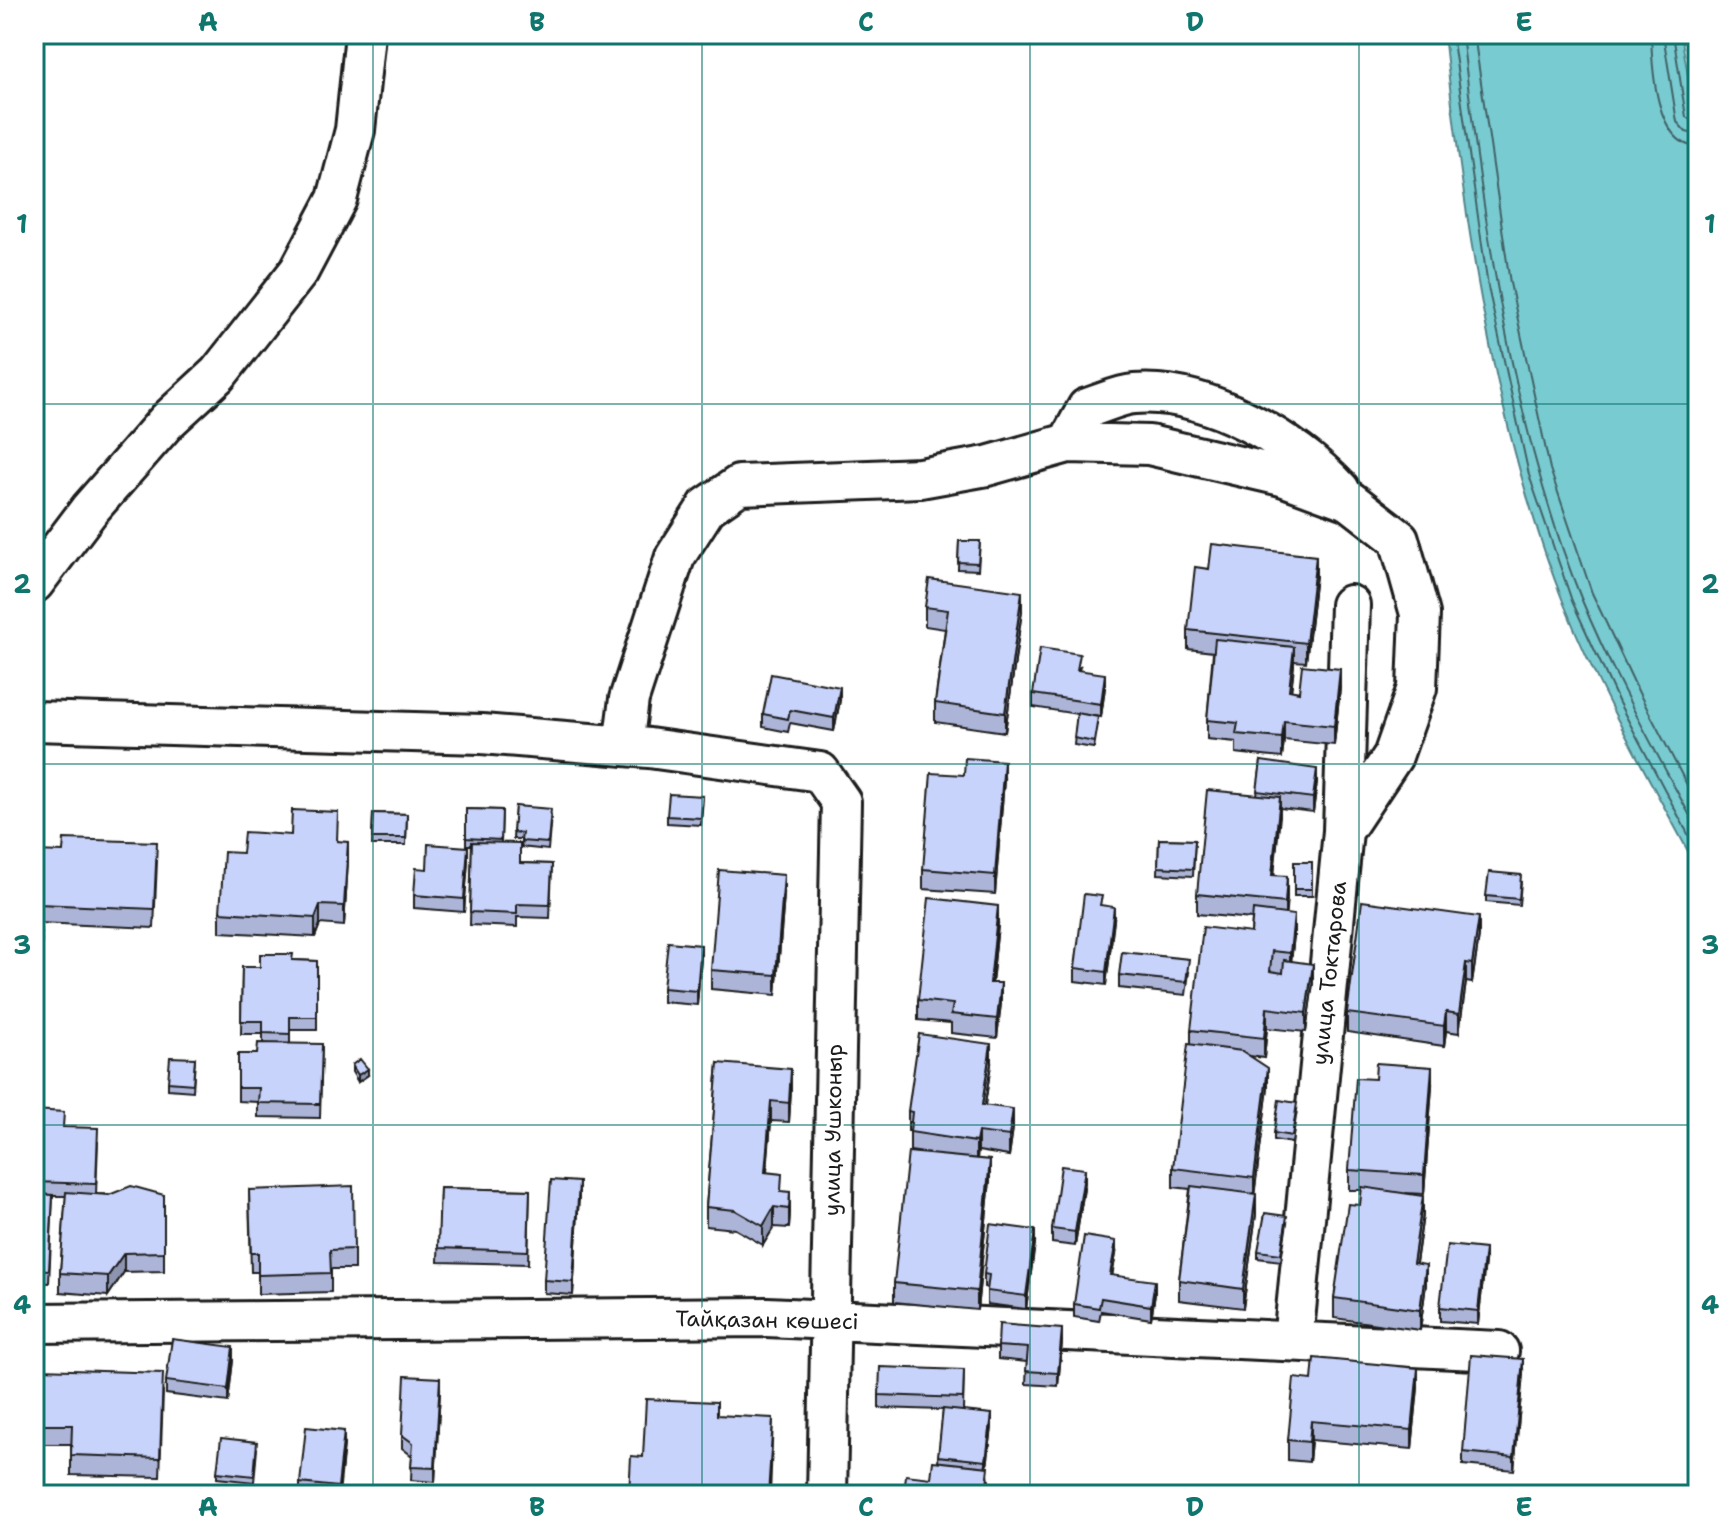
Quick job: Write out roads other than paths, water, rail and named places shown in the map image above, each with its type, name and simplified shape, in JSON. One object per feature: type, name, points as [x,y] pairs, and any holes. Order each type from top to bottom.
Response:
[{"type":"street","points":[[34,583],[90,509],[167,421],[218,374],[299,271],[337,199],[355,130],[365,34]]},
{"type":"street","points":[[1068,443],[1087,408],[1133,394],[1192,398],[1247,423],[1315,462],[1350,501],[1399,539],[1420,614],[1417,688],[1393,756],[1343,831]]},
{"type":"street","points":[[34,721],[482,734],[623,746],[629,699],[675,557],[707,507],[739,485],[920,478],[987,466],[1068,443],[1149,445],[1282,476],[1350,501]]},
{"type":"street","name":"улица Токтарова","points":[[1293,1341],[1343,831],[1350,605]]},
{"type":"street","name":"улица Ушконыр","points":[[623,746],[820,772],[841,802],[827,1495]]},
{"type":"street","name":"Тайқазан көшесі","points":[[34,1323],[829,1320],[1499,1351]]},
{"type":"water","points":[[1444,34],[1681,34],[1698,135],[1698,870],[1594,672],[1564,604],[1519,468],[1501,396],[1473,250]]}]
